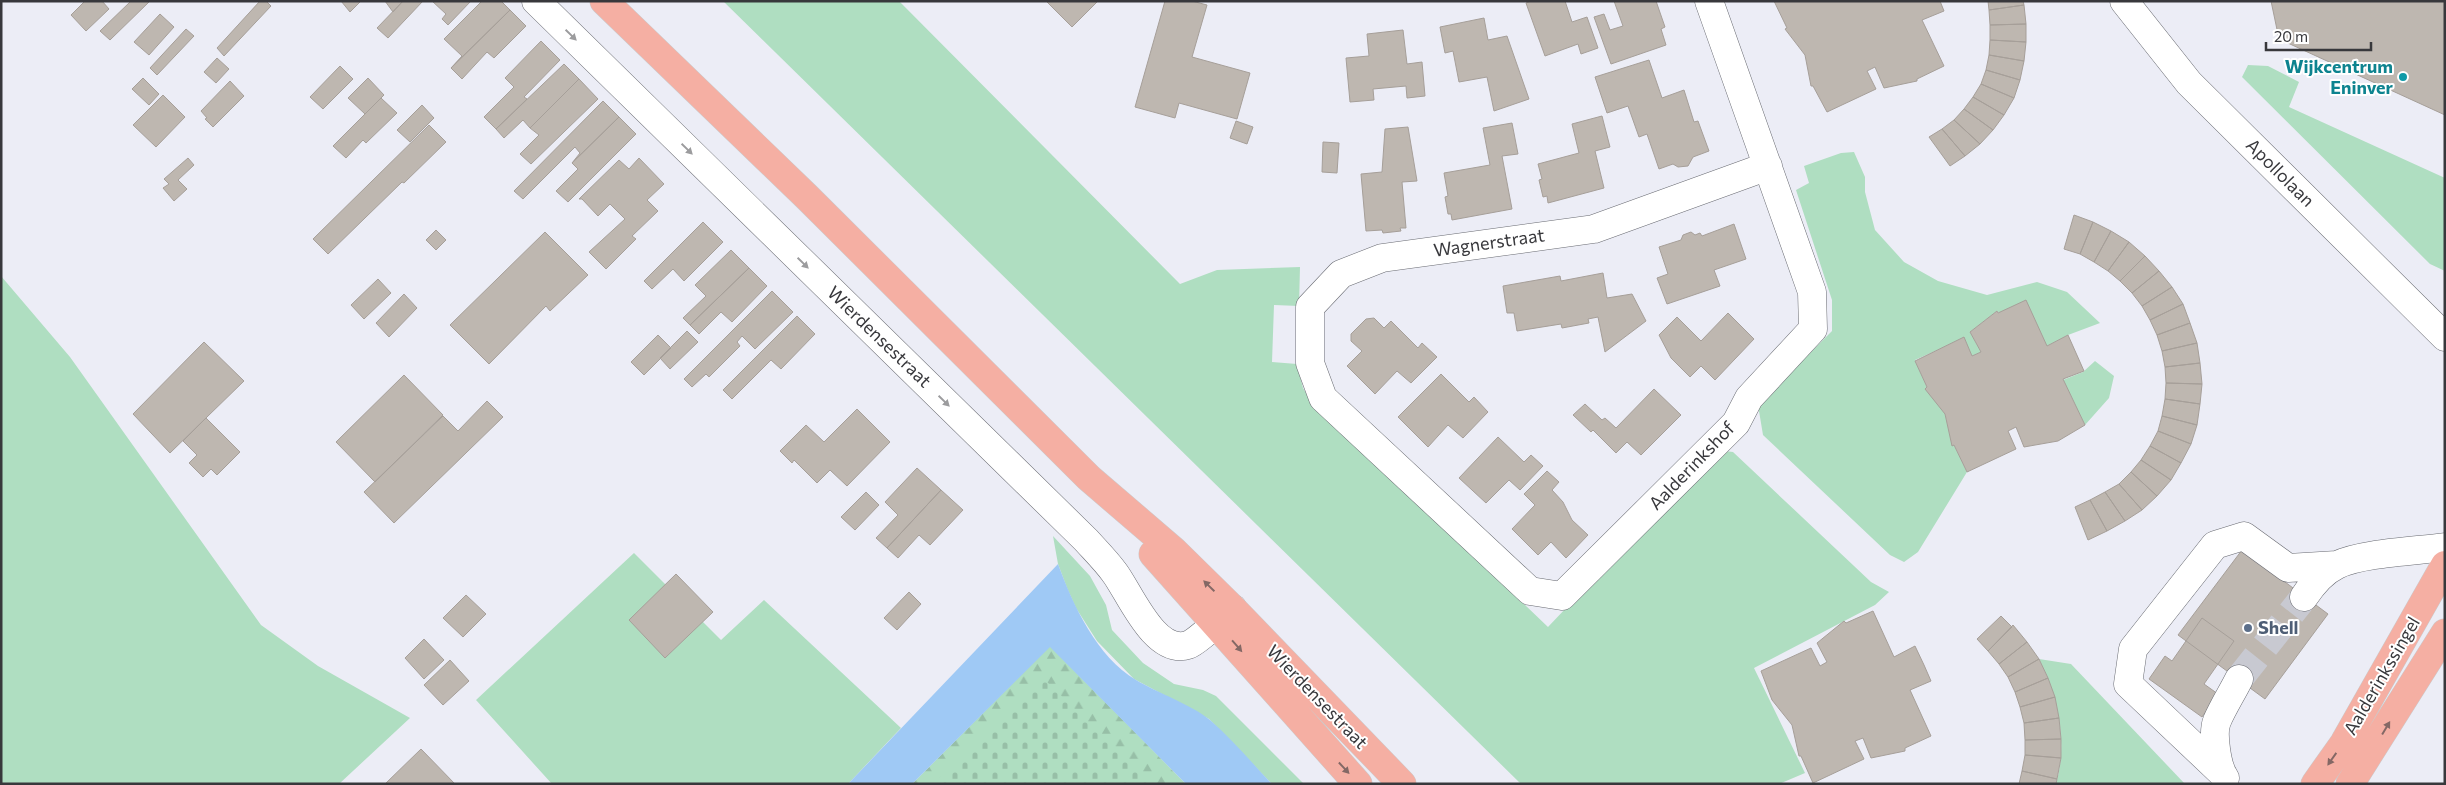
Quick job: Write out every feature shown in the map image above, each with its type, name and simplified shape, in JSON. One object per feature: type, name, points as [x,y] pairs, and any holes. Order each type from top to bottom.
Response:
[{"type":"main road","name":"Wierdensestraat","points":[[604,1],[807,198],[1089,478],[1174,551],[1358,784]]},
{"type":"main road","name":"Aalderinkssingel","points":[[2315,784],[2344,743],[2445,566]]},
{"type":"main road","name":"Wierdensestraat","points":[[1224,616],[1402,784]]},
{"type":"main road","name":"Aalderinkssingel","points":[[2350,784],[2445,633]]},
{"type":"street","name":"Wierdensestraat","points":[[536,1],[1086,540],[1115,573],[1145,623],[1174,645],[1189,645],[1224,616]]},
{"type":"street","name":"Aalderinkshof","points":[[1323,398],[1530,591],[1562,596],[1732,427],[1749,398],[1813,329],[1812,292],[1709,1]]},
{"type":"street","name":"Apollolaan","points":[[2124,1],[2189,83],[2445,337]]},
{"type":"street","name":"Wagnerstraat","points":[[1323,398],[1310,363],[1310,307],[1342,274],[1382,258],[1594,229],[1768,166]]},
{"type":"street","points":[[2226,778],[2128,684],[2133,649],[2215,545],[2244,536],[2288,568],[2337,565],[2362,558],[2445,547]]},
{"type":"street","points":[[2304,597],[2313,583],[2337,565]]},
{"type":"street","points":[[2226,778],[2216,751],[2216,723],[2239,679]]},
{"type":"green space","points":[[723,1],[899,1],[1180,284],[1217,270],[1300,267],[1299,306],[1274,305],[1272,362],[1297,364],[1303,388],[1311,401],[1548,627],[1716,450],[1733,452],[1871,582],[1889,592],[1875,605],[1754,668],[1805,773],[1779,784],[1521,784]]},
{"type":"green space","points":[[2248,65],[2268,66],[2299,82],[2289,107],[2445,178],[2445,271],[2430,264],[2242,77]]},
{"type":"green space","points":[[1854,152],[1865,177],[1865,192],[1875,230],[1904,262],[1938,281],[1987,295],[2037,282],[2067,292],[2100,323],[2068,335],[2047,346],[1997,311],[1970,332],[1981,352],[1972,356],[1964,338],[1915,360],[1927,387],[1945,414],[1954,445],[1967,472],[1918,552],[1904,562],[1890,555],[1763,435],[1758,405],[1832,331],[1832,300],[1796,190],[1809,183],[1804,166],[1841,153]]},
{"type":"green space","points":[[1,276],[70,357],[261,625],[318,666],[410,718],[339,784],[1,784]]},
{"type":"green space","points":[[2095,361],[2114,376],[2109,398],[2085,425],[2063,380],[2083,372]]},
{"type":"green space","points":[[1053,536],[1090,576],[1106,605],[1112,630],[1143,663],[1174,684],[1203,690],[1216,696],[1304,784],[1272,784],[1209,719],[1134,679],[1097,641],[1076,608],[1058,564]]},
{"type":"green space","points":[[634,553],[721,640],[764,600],[901,728],[848,784],[552,784],[476,700]]},
{"type":"green space","points":[[1050,646],[1186,784],[912,784]]},
{"type":"green space","points":[[2039,659],[2071,664],[2185,784],[2056,784],[2061,752],[2059,720],[2056,704]]},
{"type":"green space","points":[[1042,677],[1151,784],[933,784]]},
{"type":"water","points":[[1058,564],[1079,613],[1109,658],[1136,680],[1194,709],[1210,720],[1272,784],[1186,784],[1050,647],[912,784],[848,784]]},
{"type":"building","points":[[85,1],[102,1],[109,9],[86,31],[71,15]]},
{"type":"building","points":[[131,1],[150,1],[110,40],[100,31]]},
{"type":"building","points":[[260,1],[266,1],[271,6],[224,56],[217,48]]},
{"type":"building","points":[[341,1],[361,1],[350,12]]},
{"type":"building","points":[[385,1],[403,1],[393,12]]},
{"type":"building","points":[[403,1],[423,1],[388,38],[377,28]]},
{"type":"building","points":[[432,1],[471,1],[448,25],[442,19],[446,14]]},
{"type":"building","points":[[482,1],[501,1],[510,10],[451,68],[462,56],[444,39]]},
{"type":"building","points":[[1046,1],[1098,1],[1072,27]]},
{"type":"building","points":[[1165,1],[1192,1],[1207,5],[1192,57],[1250,73],[1237,119],[1179,103],[1175,118],[1135,107]]},
{"type":"building","points":[[1531,1],[1565,1],[1572,22],[1587,17],[1598,48],[1581,54],[1578,44],[1545,56],[1526,3]]},
{"type":"building","points":[[1614,1],[1656,1],[1665,27],[1661,29],[1666,45],[1611,64],[1594,17],[1604,14],[1610,30],[1623,26]]},
{"type":"building","points":[[1774,1],[1940,1],[1944,11],[1922,20],[1944,66],[1917,79],[1917,81],[1884,88],[1875,67],[1867,71],[1876,89],[1827,112],[1813,86],[1811,86],[1805,55],[1785,29],[1787,28]]},
{"type":"building","points":[[1988,1],[2023,1],[2024,5],[1989,10]]},
{"type":"building","name":"Wijkcentrum Eninver","points":[[2271,1],[2445,1],[2445,115],[2279,39]]},
{"type":"building","points":[[2024,5],[2026,24],[1990,25],[1989,10]]},
{"type":"building","points":[[510,10],[526,26],[494,58],[487,52],[462,79],[451,68]]},
{"type":"building","points":[[160,14],[174,27],[149,55],[134,42]]},
{"type":"building","points":[[1484,18],[1488,40],[1507,36],[1529,99],[1494,111],[1487,77],[1459,82],[1453,51],[1445,53],[1440,27]]},
{"type":"building","points":[[2026,24],[2026,42],[1990,40],[1990,25]]},
{"type":"building","points":[[186,29],[194,36],[157,75],[150,68]]},
{"type":"building","points":[[1403,30],[1407,64],[1422,62],[1425,96],[1407,98],[1406,86],[1373,89],[1374,100],[1350,102],[1346,58],[1369,56],[1367,34]]},
{"type":"building","points":[[1990,40],[2026,42],[2024,61],[1989,55]]},
{"type":"building","points":[[541,41],[560,60],[524,97],[527,99],[496,129],[484,117],[514,87],[505,78]]},
{"type":"building","points":[[1989,55],[2024,61],[2020,80],[1986,70]]},
{"type":"building","points":[[217,58],[229,69],[216,83],[204,72]]},
{"type":"building","points":[[1649,60],[1662,98],[1684,90],[1694,122],[1698,121],[1709,151],[1693,157],[1688,166],[1678,167],[1673,164],[1659,169],[1647,134],[1639,137],[1628,106],[1607,113],[1595,77]]},
{"type":"building","points":[[564,64],[579,79],[530,128],[523,120],[504,138],[496,129]]},
{"type":"building","points":[[340,66],[353,79],[323,109],[310,97]]},
{"type":"building","points":[[1986,70],[2020,80],[2014,98],[1981,84]]},
{"type":"building","points":[[143,78],[159,94],[149,105],[132,89]]},
{"type":"building","points":[[368,78],[384,95],[365,114],[348,98]]},
{"type":"building","points":[[579,79],[598,99],[531,164],[520,154],[539,135],[530,128]]},
{"type":"building","points":[[230,81],[244,96],[213,127],[205,119],[207,118],[201,111]]},
{"type":"building","points":[[1981,84],[2014,98],[2004,115],[1973,97]]},
{"type":"building","points":[[163,95],[185,117],[156,147],[133,125]]},
{"type":"building","points":[[1973,97],[2004,115],[1993,130],[1964,109]]},
{"type":"building","points":[[381,98],[397,113],[366,143],[363,140],[346,158],[333,146]]},
{"type":"building","points":[[603,101],[619,117],[572,163],[580,153],[575,147],[523,199],[514,191]]},
{"type":"building","points":[[422,105],[434,118],[410,142],[397,130]]},
{"type":"building","points":[[1964,109],[1993,130],[1980,144],[1954,120]]},
{"type":"building","points":[[1602,116],[1610,147],[1595,151],[1604,188],[1548,203],[1547,196],[1543,197],[1539,180],[1542,179],[1538,164],[1579,153],[1572,124]]},
{"type":"building","points":[[619,117],[636,134],[568,202],[556,191],[578,169],[572,163]]},
{"type":"building","points":[[1954,120],[1980,144],[1965,156],[1942,129]]},
{"type":"building","points":[[1236,121],[1253,127],[1247,144],[1230,138]]},
{"type":"building","points":[[1512,123],[1518,154],[1502,156],[1512,209],[1452,220],[1451,214],[1448,214],[1445,197],[1448,196],[1444,173],[1490,165],[1483,128]]},
{"type":"building","points":[[429,125],[446,142],[328,254],[313,239]]},
{"type":"building","points":[[1408,127],[1417,181],[1402,182],[1406,228],[1400,228],[1401,231],[1383,233],[1382,230],[1366,231],[1361,174],[1382,172],[1385,129]]},
{"type":"building","points":[[1942,129],[1965,156],[1950,166],[1929,137]]},
{"type":"building","points":[[1323,142],[1339,143],[1337,173],[1322,172]]},
{"type":"building","points":[[188,158],[194,165],[178,180],[187,189],[174,201],[163,188],[169,184],[164,179]]},
{"type":"building","points":[[639,158],[664,184],[647,200],[658,211],[632,236],[636,239],[606,269],[589,252],[625,219],[610,204],[598,216],[582,199],[579,199],[619,160],[629,169]]},
{"type":"building","points":[[2074,215],[2093,222],[2080,254],[2064,249]]},
{"type":"building","points":[[703,222],[723,242],[684,281],[673,269],[652,289],[644,281]]},
{"type":"building","points":[[2093,222],[2111,231],[2094,262],[2080,254]]},
{"type":"building","points":[[1734,224],[1746,259],[1714,270],[1720,286],[1667,304],[1657,278],[1668,274],[1659,247],[1681,240],[1683,235],[1691,232],[1695,235],[1700,233],[1702,236]]},
{"type":"building","points":[[436,230],[446,240],[436,250],[426,240]]},
{"type":"building","points":[[2111,231],[2129,242],[2108,271],[2094,262]]},
{"type":"building","points":[[545,232],[588,275],[550,311],[546,306],[489,364],[450,325]]},
{"type":"building","points":[[2129,242],[2145,256],[2120,281],[2108,271]]},
{"type":"building","points":[[731,250],[749,268],[690,325],[683,318],[706,296],[695,285]]},
{"type":"building","points":[[2145,256],[2159,271],[2132,293],[2120,281]]},
{"type":"building","points":[[749,268],[767,286],[732,322],[721,312],[699,334],[690,325]]},
{"type":"building","points":[[2159,271],[2172,287],[2142,306],[2132,293]]},
{"type":"building","points":[[1603,273],[1607,298],[1632,294],[1646,321],[1605,352],[1598,317],[1588,319],[1589,323],[1562,328],[1561,324],[1517,331],[1514,313],[1507,313],[1503,286],[1560,276],[1561,281]]},
{"type":"building","points":[[378,279],[391,293],[364,319],[351,305]]},
{"type":"building","points":[[2172,287],[2183,304],[2150,320],[2142,306]]},
{"type":"building","points":[[772,291],[793,312],[755,349],[742,336],[737,342],[740,346],[709,377],[706,374],[692,387],[684,379]]},
{"type":"building","points":[[404,294],[417,308],[389,337],[376,323]]},
{"type":"building","points":[[2026,300],[2047,346],[2068,335],[2084,371],[2063,379],[2085,425],[2058,441],[2024,447],[2016,427],[2008,431],[2016,449],[1967,472],[1954,445],[1952,446],[1945,414],[1925,389],[1927,387],[1915,361],[1964,337],[1972,356],[1981,352],[1970,332],[1997,311],[1998,313]]},
{"type":"building","points":[[2183,304],[2190,323],[2157,335],[2150,320]]},
{"type":"building","points":[[1728,313],[1754,339],[1715,380],[1701,366],[1690,377],[1671,358],[1659,335],[1677,317],[1701,341]]},
{"type":"building","points":[[797,316],[815,334],[781,369],[771,360],[732,399],[723,390]]},
{"type":"building","points":[[1374,318],[1384,328],[1391,321],[1418,348],[1422,343],[1437,357],[1411,383],[1397,371],[1375,394],[1347,366],[1362,351],[1351,341],[1351,334],[1366,319]]},
{"type":"building","points":[[2190,323],[2197,343],[2162,351],[2157,335]]},
{"type":"building","points":[[687,331],[698,342],[670,369],[660,358]]},
{"type":"building","points":[[658,335],[671,348],[644,375],[631,362]]},
{"type":"building","points":[[204,342],[244,381],[170,453],[133,414]]},
{"type":"building","points":[[2197,343],[2200,363],[2165,367],[2162,351]]},
{"type":"building","points":[[2200,363],[2202,384],[2166,383],[2165,367]]},
{"type":"building","points":[[1441,374],[1469,402],[1474,397],[1488,412],[1463,438],[1448,425],[1428,447],[1398,417]]},
{"type":"building","points":[[404,375],[443,415],[375,482],[336,442]]},
{"type":"building","points":[[2166,383],[2202,384],[2200,404],[2165,399]]},
{"type":"building","points":[[1654,389],[1681,415],[1641,455],[1627,442],[1616,453],[1593,430],[1591,432],[1573,415],[1585,404],[1602,420],[1605,418],[1616,428]]},
{"type":"building","points":[[2165,399],[2200,404],[2197,425],[2162,416]]},
{"type":"building","points":[[487,401],[503,417],[394,523],[364,492],[443,416],[458,431]]},
{"type":"building","points":[[857,409],[890,442],[847,486],[830,470],[817,483],[794,460],[792,463],[780,451],[806,425],[824,442]]},
{"type":"building","points":[[2162,416],[2197,425],[2191,444],[2158,431]]},
{"type":"building","points":[[206,418],[240,452],[217,475],[211,469],[203,477],[189,463],[197,455],[183,441]]},
{"type":"building","points":[[2158,431],[2191,444],[2181,463],[2150,446]]},
{"type":"building","points":[[1498,437],[1524,462],[1531,455],[1543,466],[1520,490],[1509,480],[1486,503],[1459,478]]},
{"type":"building","points":[[2150,446],[2181,463],[2171,480],[2141,460]]},
{"type":"building","points":[[2141,460],[2171,480],[2157,496],[2131,472]]},
{"type":"building","points":[[917,468],[941,490],[887,548],[876,538],[898,515],[885,502]]},
{"type":"building","points":[[1547,471],[1559,482],[1552,490],[1563,502],[1572,520],[1588,535],[1566,558],[1551,542],[1538,555],[1512,529],[1535,505],[1524,494]]},
{"type":"building","points":[[2131,472],[2157,496],[2142,510],[2119,484]]},
{"type":"building","points":[[2119,484],[2142,510],[2125,521],[2105,492]]},
{"type":"building","points":[[941,490],[963,510],[930,545],[919,535],[898,558],[887,548]]},
{"type":"building","points":[[866,492],[879,505],[855,530],[841,517]]},
{"type":"building","points":[[2105,492],[2125,521],[2107,531],[2090,500]]},
{"type":"building","points":[[2090,500],[2107,531],[2088,540],[2075,507]]},
{"type":"building","points":[[2242,550],[2328,614],[2265,699],[2178,635]]},
{"type":"building","points":[[676,574],[713,612],[665,658],[629,620]]},
{"type":"building","points":[[909,592],[921,604],[897,630],[884,618]]},
{"type":"building","points":[[466,595],[486,614],[463,637],[443,618]]},
{"type":"building","points":[[1873,611],[1894,657],[1915,646],[1924,665],[1931,681],[1910,690],[1931,736],[1905,748],[1905,751],[1871,758],[1863,738],[1855,741],[1864,759],[1813,783],[1801,756],[1799,756],[1792,725],[1772,700],[1761,671],[1811,648],[1820,666],[1827,662],[1817,643],[1844,621],[1846,623]]},
{"type":"building","points":[[2001,616],[2012,627],[1988,651],[1977,639]]},
{"type":"building","points":[[2202,618],[2234,641],[2204,684],[2218,694],[2202,717],[2149,679],[2165,656],[2172,661]]},
{"type":"building","points":[[2013,625],[2027,642],[1999,664],[1988,651]]},
{"type":"building","points":[[424,639],[444,660],[424,679],[405,658]]},
{"type":"building","points":[[2027,642],[2039,659],[2008,677],[1999,664]]},
{"type":"building","points":[[2039,659],[2048,678],[2015,692],[2008,677]]},
{"type":"building","points":[[450,660],[469,681],[443,705],[424,685]]},
{"type":"building","points":[[2048,678],[2055,697],[2020,707],[2015,692]]},
{"type":"building","points":[[2055,697],[2059,718],[2024,723],[2020,707]]},
{"type":"building","points":[[2059,718],[2061,739],[2025,740],[2024,723]]},
{"type":"building","points":[[2061,739],[2061,758],[2025,755],[2025,740]]},
{"type":"building","points":[[421,749],[455,784],[385,784]]},
{"type":"building","points":[[2025,755],[2061,758],[2057,779],[2022,771]]},
{"type":"building","points":[[2022,771],[2057,779],[2056,784],[2019,784]]},
{"type":"tunnel","points":[[2239,679],[2304,597]]},
{"type":"place","name":"Wijkcentrum Eninver","points":[[2403,77]]},
{"type":"place","name":"Shell","points":[[2248,628]]}]
